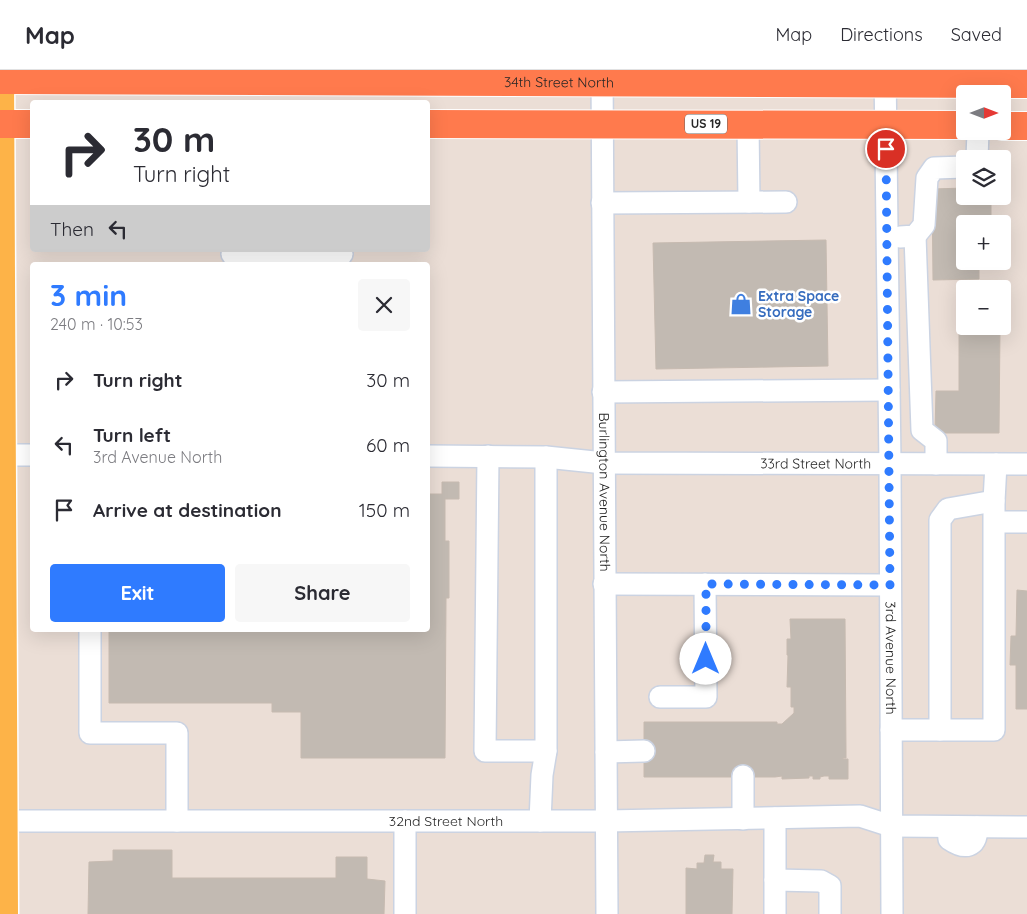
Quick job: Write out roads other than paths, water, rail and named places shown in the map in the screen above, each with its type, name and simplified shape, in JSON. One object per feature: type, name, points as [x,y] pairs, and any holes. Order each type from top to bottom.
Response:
[{"type":"highway","points":[[1,77],[168,76],[312,85]]},
{"type":"highway","name":"34th Street North","points":[[312,85],[316,100],[434,76],[885,77],[1027,84]]},
{"type":"highway","points":[[1,124],[30,124]]},
{"type":"highway","name":"US 19","points":[[430,124],[956,125]]},
{"type":"highway","points":[[1011,126],[1027,126]]},
{"type":"main road","points":[[1,77],[2,821],[5,914]]},
{"type":"street","name":"Burlington Avenue North","points":[[602,76],[607,914]]},
{"type":"street","name":"3rd Avenue North","points":[[885,77],[890,464],[892,914]]},
{"type":"street","points":[[748,124],[750,202]]},
{"type":"street","points":[[936,464],[936,441],[922,430],[915,236],[924,225],[927,178],[934,168],[956,167]]},
{"type":"street","points":[[602,203],[786,202]]},
{"type":"street","points":[[887,238],[915,236]]},
{"type":"street","points":[[232,254],[287,256],[342,254]]},
{"type":"street","points":[[888,307],[918,308]]},
{"type":"street","points":[[604,392],[889,390]]},
{"type":"street","points":[[3,455],[30,455]]},
{"type":"street","name":"33rd Street North","points":[[430,456],[546,457],[604,463],[1027,464]]},
{"type":"street","points":[[488,456],[485,751],[546,751]]},
{"type":"street","points":[[540,822],[542,775],[546,751],[546,457]]},
{"type":"street","points":[[891,730],[994,730],[994,512],[996,464]]},
{"type":"street","points":[[940,730],[940,520],[948,509],[994,512],[1027,522]]},
{"type":"street","points":[[604,584],[890,585]]},
{"type":"street","points":[[660,698],[706,697],[706,584]]},
{"type":"street","points":[[90,632],[90,733],[177,733],[177,821]]},
{"type":"street","points":[[606,752],[644,751]]},
{"type":"street","points":[[742,776],[742,819]]},
{"type":"street","name":"32nd Street North","points":[[2,821],[606,822],[860,816],[891,826],[1027,827]]},
{"type":"street","points":[[775,818],[775,914]]},
{"type":"street","points":[[405,822],[405,914]]},
{"type":"street","points":[[775,880],[821,881],[830,886],[830,914]]},
{"type":"place","name":"Extra Space Storage","points":[[741,304]]}]
